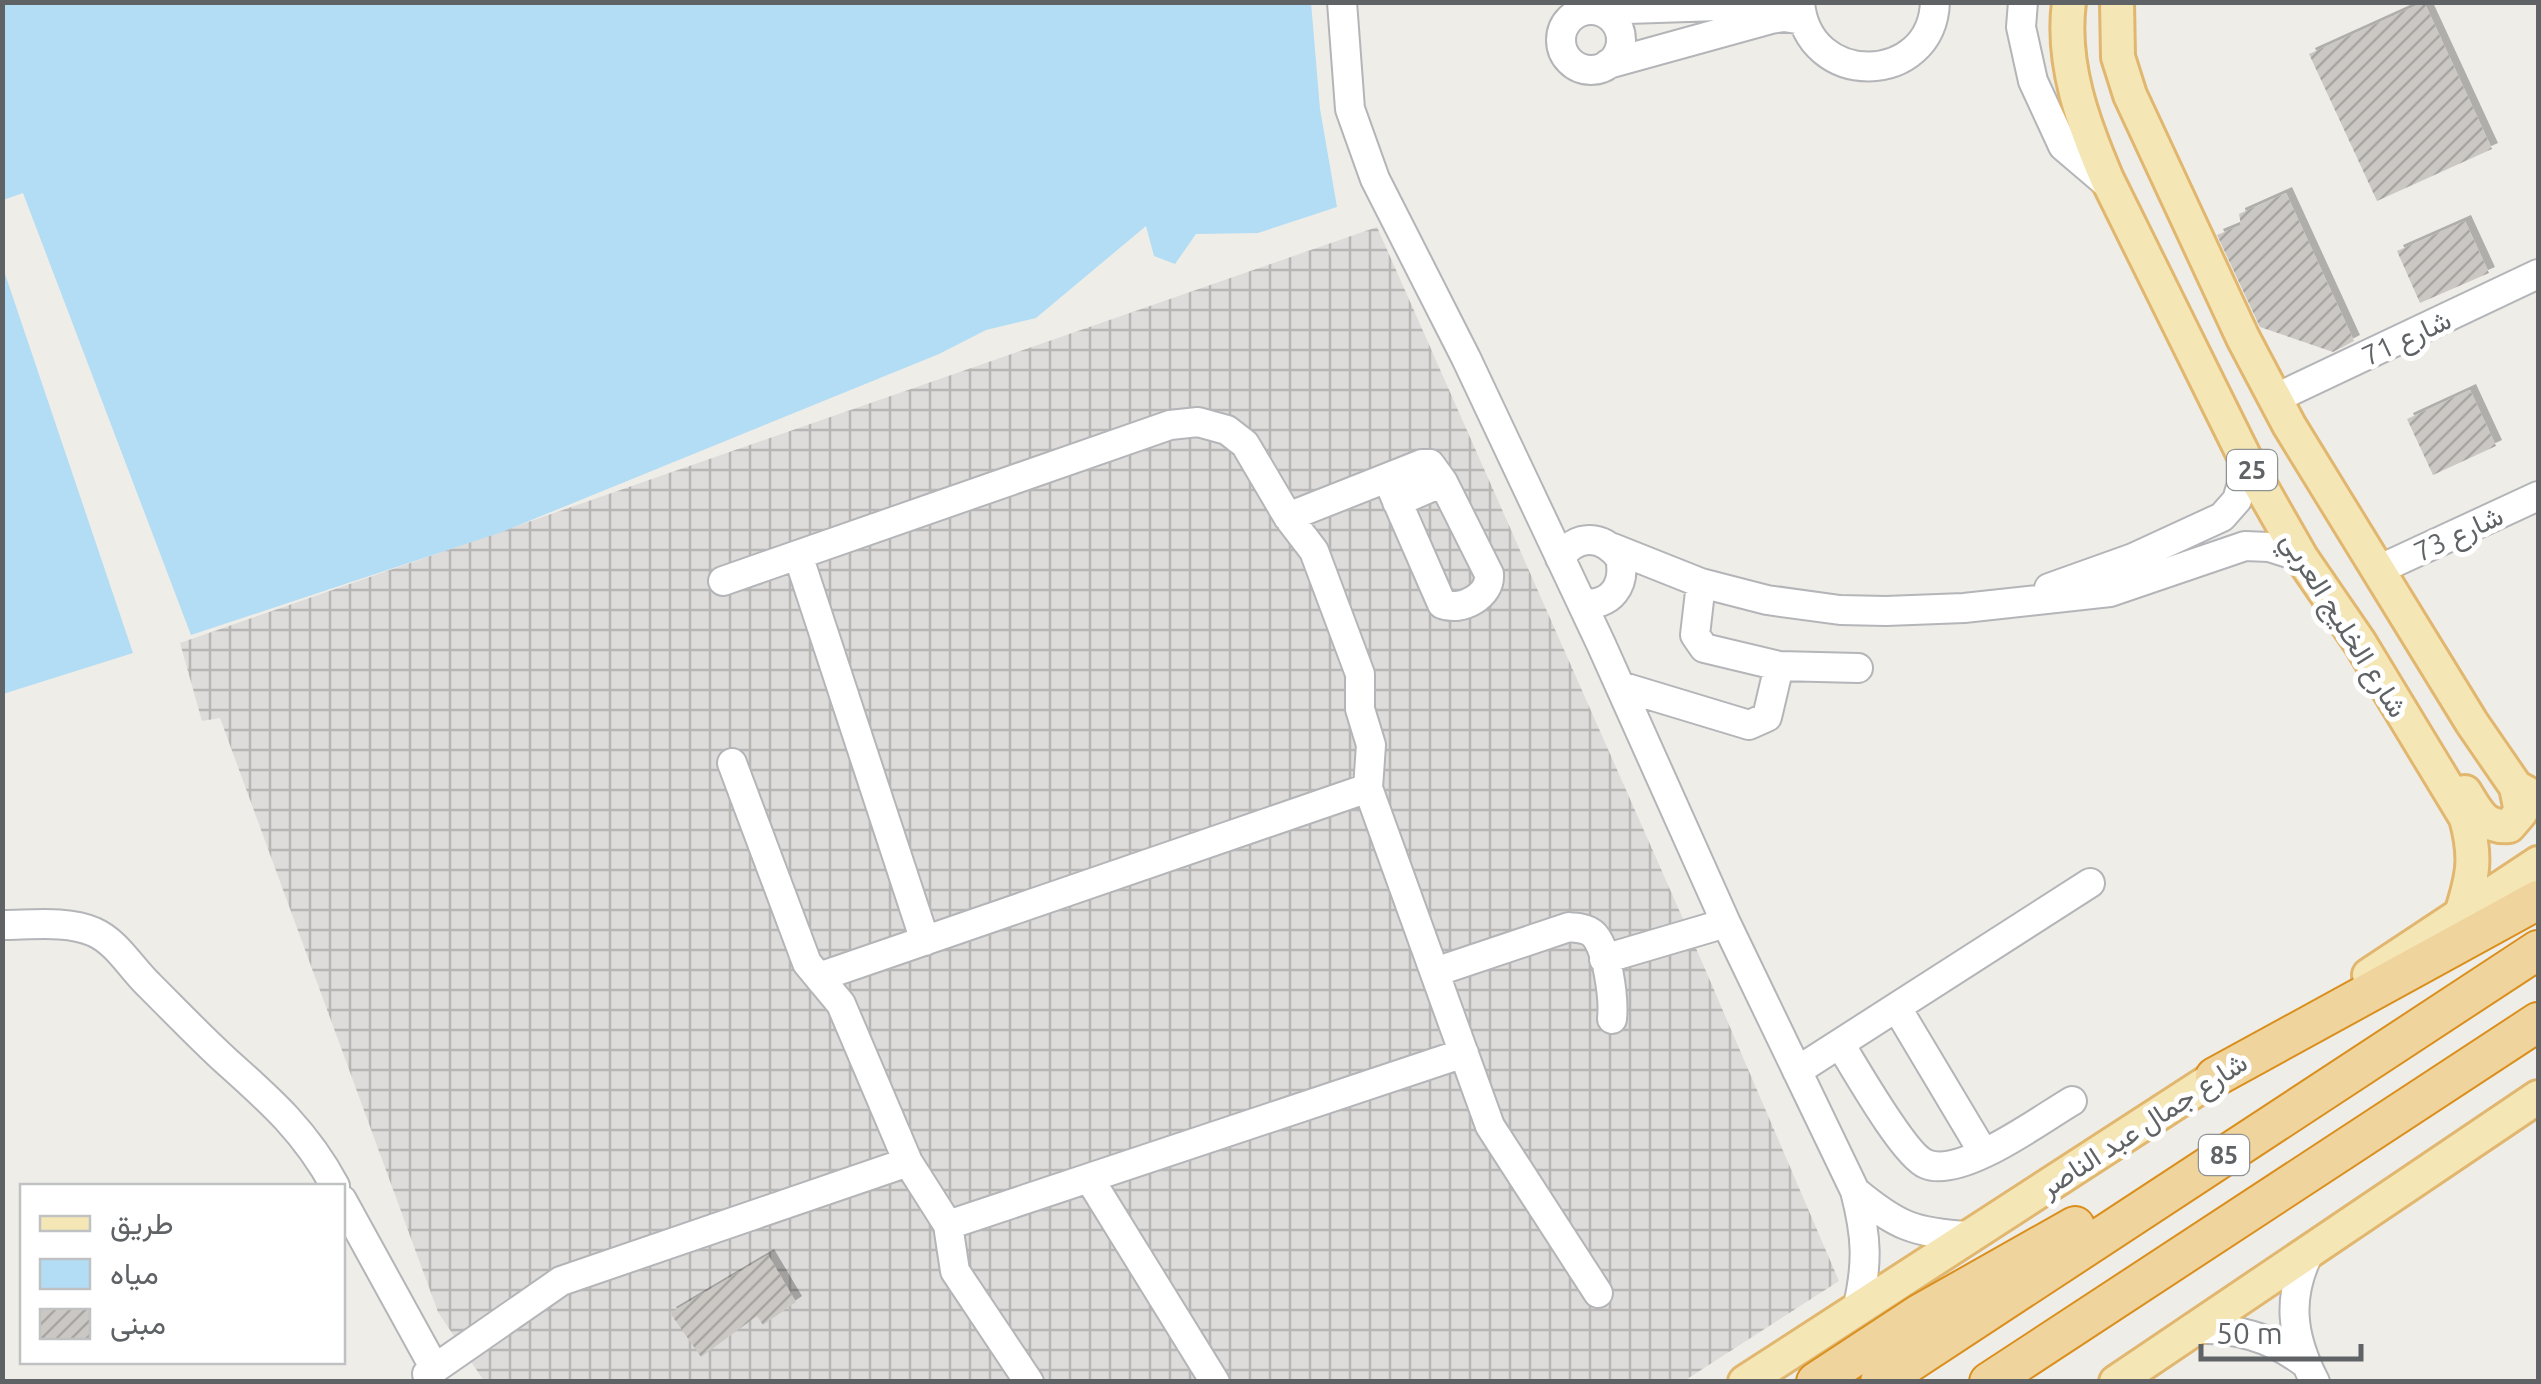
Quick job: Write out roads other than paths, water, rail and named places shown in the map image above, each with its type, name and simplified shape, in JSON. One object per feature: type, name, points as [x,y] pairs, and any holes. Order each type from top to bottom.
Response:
[{"type":"highway","points":[[2215,1077],[2538,900]]},
{"type":"highway","name":"85","points":[[1895,1371],[2538,950]]},
{"type":"highway","name":"85","points":[[1989,1382],[2538,1022]]},
{"type":"highway","points":[[1816,1382],[1921,1313],[2324,1089]]},
{"type":"main road","name":"شارع الخليج العربي","points":[[2069,2],[2067,54],[2072,79],[2090,140],[2111,187],[2244,456],[2301,558],[2360,643],[2466,818],[2474,846],[2474,872],[2460,914]]},
{"type":"main road","name":"شارع الخليج العربي","points":[[2118,2],[2118,56],[2130,95],[2282,412],[2472,723],[2528,793]]},
{"type":"main road","points":[[2244,456],[2270,462],[2288,448],[2291,436],[2282,412]]},
{"type":"main road","points":[[2360,643],[2397,680],[2482,819],[2496,827],[2509,826],[2522,812],[2528,793]]},
{"type":"main road","name":"شارع جمال عبد الناصر","points":[[1746,1382],[2538,863]]},
{"type":"main road","points":[[2116,1382],[2538,1097]]},
{"type":"street","points":[[1342,2],[1350,109],[1375,179],[1466,358],[1726,922],[1855,1191],[1866,1230],[1858,1310]]},
{"type":"street","points":[[2023,2],[2021,26],[2033,81],[2062,146],[2111,187]]},
{"type":"street","points":[[1796,8],[1811,38],[1825,54],[1863,68],[1901,60],[1916,48],[1928,32],[1937,6]]},
{"type":"street","points":[[1796,8],[1784,16],[1585,69],[1566,57],[1562,46],[1566,23],[1585,10],[1796,8]]},
{"type":"street","points":[[1596,10],[1607,14],[1620,34],[1620,45],[1608,64]]},
{"type":"street","name":"شارع 71","points":[[2282,412],[2538,274]]},
{"type":"street","points":[[723,581],[1170,425],[1198,422],[1227,430],[1245,444],[1288,517],[1314,552],[1360,674],[1360,709],[1371,745],[1368,788],[1490,1126],[1598,1293]]},
{"type":"street","points":[[1992,606],[2119,564],[2222,518],[2237,500],[2244,456]]},
{"type":"street","points":[[1288,517],[1392,490],[1426,464],[1434,467],[1488,574],[1490,584],[1482,596],[1456,607],[1442,604],[1392,490]]},
{"type":"street","name":"شارع 73","points":[[2378,570],[2538,496]]},
{"type":"street","points":[[2222,518],[2235,548]]},
{"type":"street","points":[[1560,558],[1576,542],[1602,541],[1701,582],[1766,600],[1840,610],[1992,606],[2110,592],[2235,548],[2269,547],[2301,558]]},
{"type":"street","points":[[1601,644],[1602,616],[1623,571],[1613,548]]},
{"type":"street","points":[[798,555],[925,941]]},
{"type":"street","points":[[1582,603],[1603,602],[1640,570],[1660,566]]},
{"type":"street","points":[[1701,582],[1694,635],[1704,648],[1779,666],[1858,668]]},
{"type":"street","points":[[1620,686],[1749,724],[1768,717],[1779,666]]},
{"type":"street","points":[[732,763],[806,963],[841,1004],[908,1162],[948,1225],[954,1271],[1030,1382]]},
{"type":"street","points":[[819,977],[1368,788]]},
{"type":"street","points":[[1797,1071],[2090,883]]},
{"type":"street","points":[[1604,960],[1726,922]]},
{"type":"street","points":[[2,925],[71,926],[94,932],[117,949],[140,977],[280,1108],[316,1151],[334,1184]]},
{"type":"street","points":[[1435,972],[1569,927],[1592,933],[1611,982],[1612,1019]]},
{"type":"street","points":[[1896,1008],[1984,1152]]},
{"type":"street","points":[[1840,1044],[1915,1157],[1927,1164],[1964,1162],[2072,1101]]},
{"type":"street","points":[[948,1225],[1464,1052]]},
{"type":"street","points":[[345,1205],[441,1374],[561,1281],[908,1162]]},
{"type":"street","points":[[1088,1178],[1214,1382]]},
{"type":"street","points":[[1855,1191],[1888,1218],[1914,1229],[1927,1234],[1969,1236]]},
{"type":"street","points":[[2310,1373],[2294,1333],[2293,1298],[2296,1281],[2311,1249]]},
{"type":"street","points":[[2191,1329],[2248,1333],[2280,1346],[2310,1373]]},
{"type":"water","points":[[1311,2],[1320,109],[1337,207],[1258,233],[1196,234],[1175,264],[1154,256],[1146,226],[1036,318],[986,330],[939,354],[502,532],[191,635],[23,193],[3,200],[3,3]]},
{"type":"water","points":[[2,265],[133,653],[3,694],[2,694]]}]
